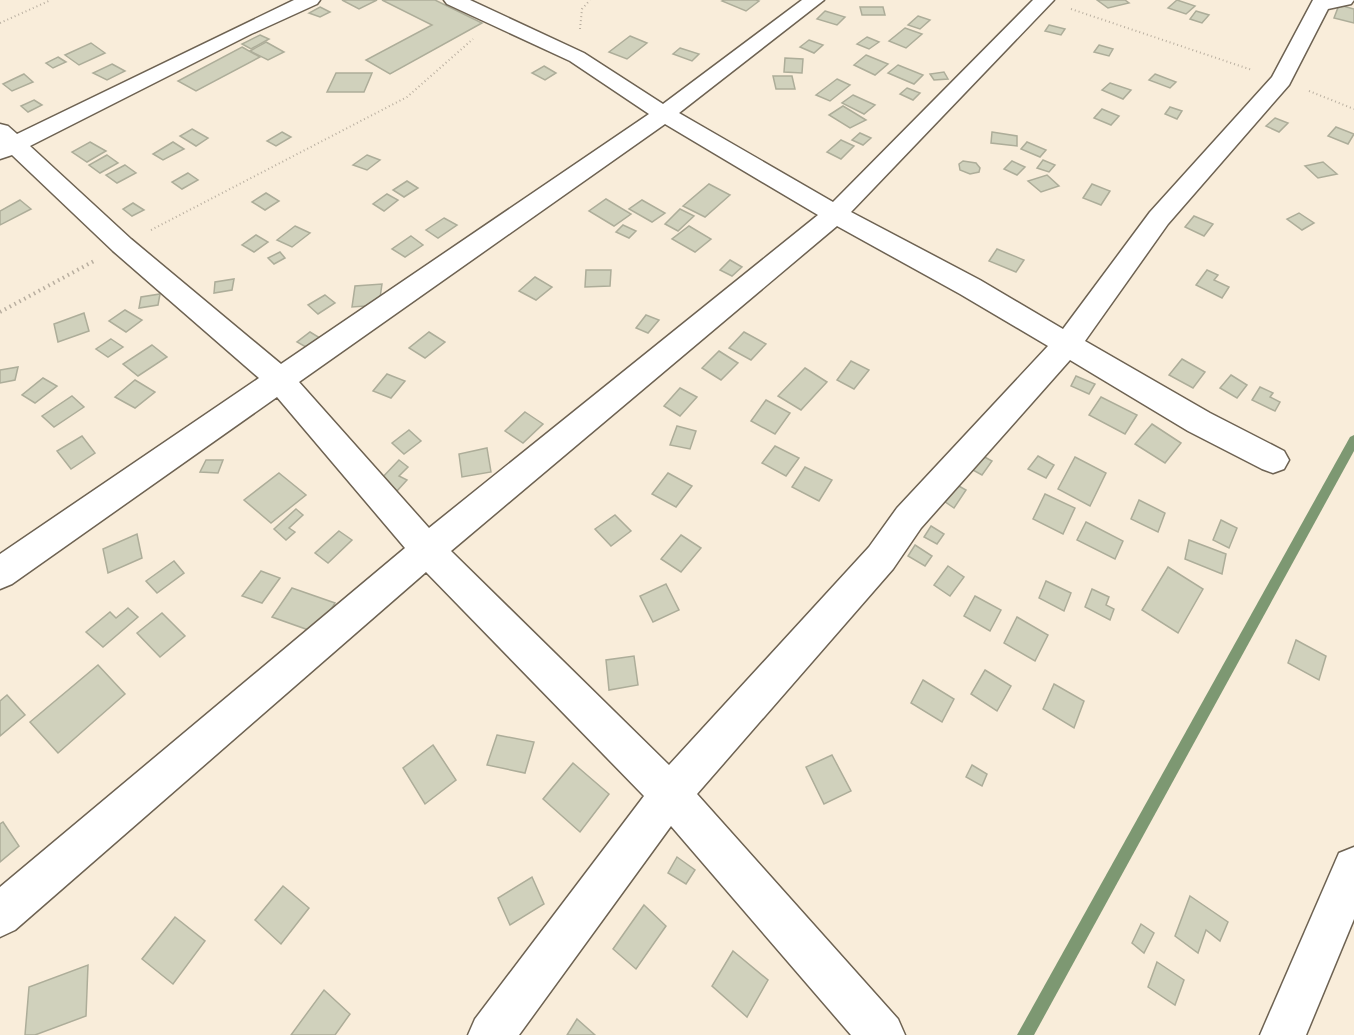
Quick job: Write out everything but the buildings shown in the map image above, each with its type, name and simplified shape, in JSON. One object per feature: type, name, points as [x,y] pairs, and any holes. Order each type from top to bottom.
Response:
[{"type":"street","points":[[310,0],[4,143],[280,380],[427,550],[670,794],[882,1035]]},
{"type":"street","points":[[454,0],[577,57],[664,114],[834,214],[1068,344],[1199,422],[1273,460]]},
{"type":"street","points":[[0,573],[664,114],[814,0]]},
{"type":"street","points":[[491,1035],[670,794],[881,558],[909,518],[1068,344],[1159,218],[1281,80],[1320,4],[1344,0]]},
{"type":"street","points":[[0,915],[427,550],[834,214],[1056,4]]},
{"type":"street","points":[[1283,1035],[1354,868]]},
{"type":"path","points":[[0,23],[51,0]]},
{"type":"path","points":[[1056,4],[1281,80],[1354,109]]},
{"type":"path","points":[[0,312],[122,245],[407,97],[495,20]]},
{"type":"waterway","points":[[1025,1035],[1354,440]]}]
